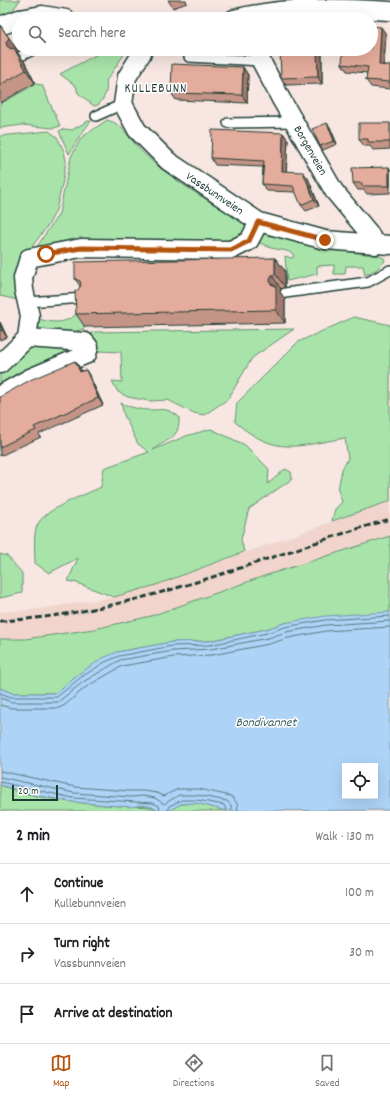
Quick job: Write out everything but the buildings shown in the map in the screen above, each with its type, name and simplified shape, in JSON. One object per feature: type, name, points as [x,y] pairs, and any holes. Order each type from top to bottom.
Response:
[{"type":"street","points":[[263,12],[314,9],[390,11]]},
{"type":"street","points":[[0,26],[12,22]]},
{"type":"street","points":[[123,104],[126,77],[139,56]]},
{"type":"street","name":"Borgenveien","points":[[260,56],[334,191],[369,233],[382,245]]},
{"type":"street","name":"Vassbunnveien","points":[[123,104],[137,130],[168,161],[258,222],[325,240],[382,245]]},
{"type":"street","points":[[1,364],[27,338],[30,316],[23,278],[29,258],[81,248],[231,250],[249,241],[258,222]]},
{"type":"street","points":[[0,395],[30,378],[87,354],[89,347],[86,342],[27,338]]},
{"type":"lane","points":[[189,57],[224,56]]},
{"type":"lane","points":[[96,116],[123,104]]},
{"type":"lane","points":[[228,123],[295,122]]},
{"type":"lane","points":[[284,293],[368,282],[390,270]]},
{"type":"lane","points":[[27,302],[84,298]]},
{"type":"shaded area","points":[[390,501],[390,536],[267,575],[151,616],[94,629],[25,639],[0,639],[0,612],[32,610],[114,597],[156,585]]},
{"type":"green space","points":[[0,0],[20,0],[8,17],[0,21]]},
{"type":"green space","points":[[94,56],[123,56],[106,81],[107,88],[104,97],[98,105],[94,106],[78,93],[76,86],[60,74]]},
{"type":"green space","points":[[36,84],[42,85],[60,126],[54,128],[22,125],[0,128],[0,104]]},
{"type":"green space","points":[[107,120],[122,128],[140,150],[177,181],[246,224],[247,235],[234,243],[34,251],[59,214],[71,157],[81,138]]},
{"type":"green space","points":[[88,121],[91,121],[69,154],[59,131],[64,129],[72,130]]},
{"type":"green space","points":[[49,131],[57,137],[64,151],[66,161],[56,210],[49,224],[24,257],[18,300],[0,296],[0,136]]},
{"type":"green space","points":[[264,230],[325,248],[379,256],[384,258],[385,261],[376,270],[365,275],[363,266],[346,266],[345,274],[334,274],[334,265],[317,266],[317,274],[287,281],[285,256],[291,258],[294,257],[293,254],[287,251],[271,248],[258,242]]},
{"type":"green space","points":[[77,313],[84,313],[84,329],[72,333],[38,334],[36,318],[58,322],[68,320]]},
{"type":"green space","points":[[354,317],[390,325],[390,501],[332,521],[335,509],[342,502],[338,490],[342,469],[348,459],[345,438],[300,446],[275,445],[250,433],[235,422],[237,403],[298,342]]},
{"type":"green space","points":[[294,329],[252,358],[228,399],[204,415],[194,413],[168,400],[149,401],[128,397],[118,392],[112,381],[122,382],[121,352],[98,351],[92,342],[90,334],[95,332]]},
{"type":"green space","points":[[25,344],[81,348],[0,390],[0,373]]},
{"type":"green space","points":[[121,403],[131,407],[143,409],[168,410],[179,417],[179,425],[172,438],[153,450],[186,436],[211,429],[245,445],[269,469],[268,484],[285,469],[291,472],[292,479],[249,509],[241,539],[244,552],[156,585],[114,597],[68,581],[78,558],[49,573],[35,563],[35,539],[37,526],[47,514],[65,503],[101,487],[104,468],[149,452],[138,444],[124,415]]},
{"type":"green space","points":[[390,536],[390,612],[284,623],[266,629],[209,641],[172,642],[117,652],[77,675],[56,693],[12,693],[0,688],[0,639],[25,639],[94,629],[151,616],[267,575]]},
{"type":"green space","points":[[0,554],[7,556],[22,573],[22,593],[0,598]]},
{"type":"green space","points":[[0,785],[27,794],[56,800],[102,805],[145,807],[159,811],[0,811]]},
{"type":"green space","points":[[196,803],[226,811],[168,811],[181,804]]},
{"type":"water","name":"Bondivannet","points":[[390,612],[390,810],[226,811],[196,803],[181,804],[168,811],[159,811],[152,807],[142,805],[131,807],[73,802],[34,795],[0,785],[0,688],[12,693],[56,693],[77,675],[103,658],[117,652],[172,642],[209,641],[266,629],[284,623],[325,616]]},
{"type":"railway","points":[[0,621],[51,616],[149,596],[198,582],[390,519]]},
{"type":"district","name":"KULLEBUNN","points":[[156,87]]},
{"type":"route","points":[[46,254],[81,248],[231,250],[249,241],[258,222],[325,240]]}]
